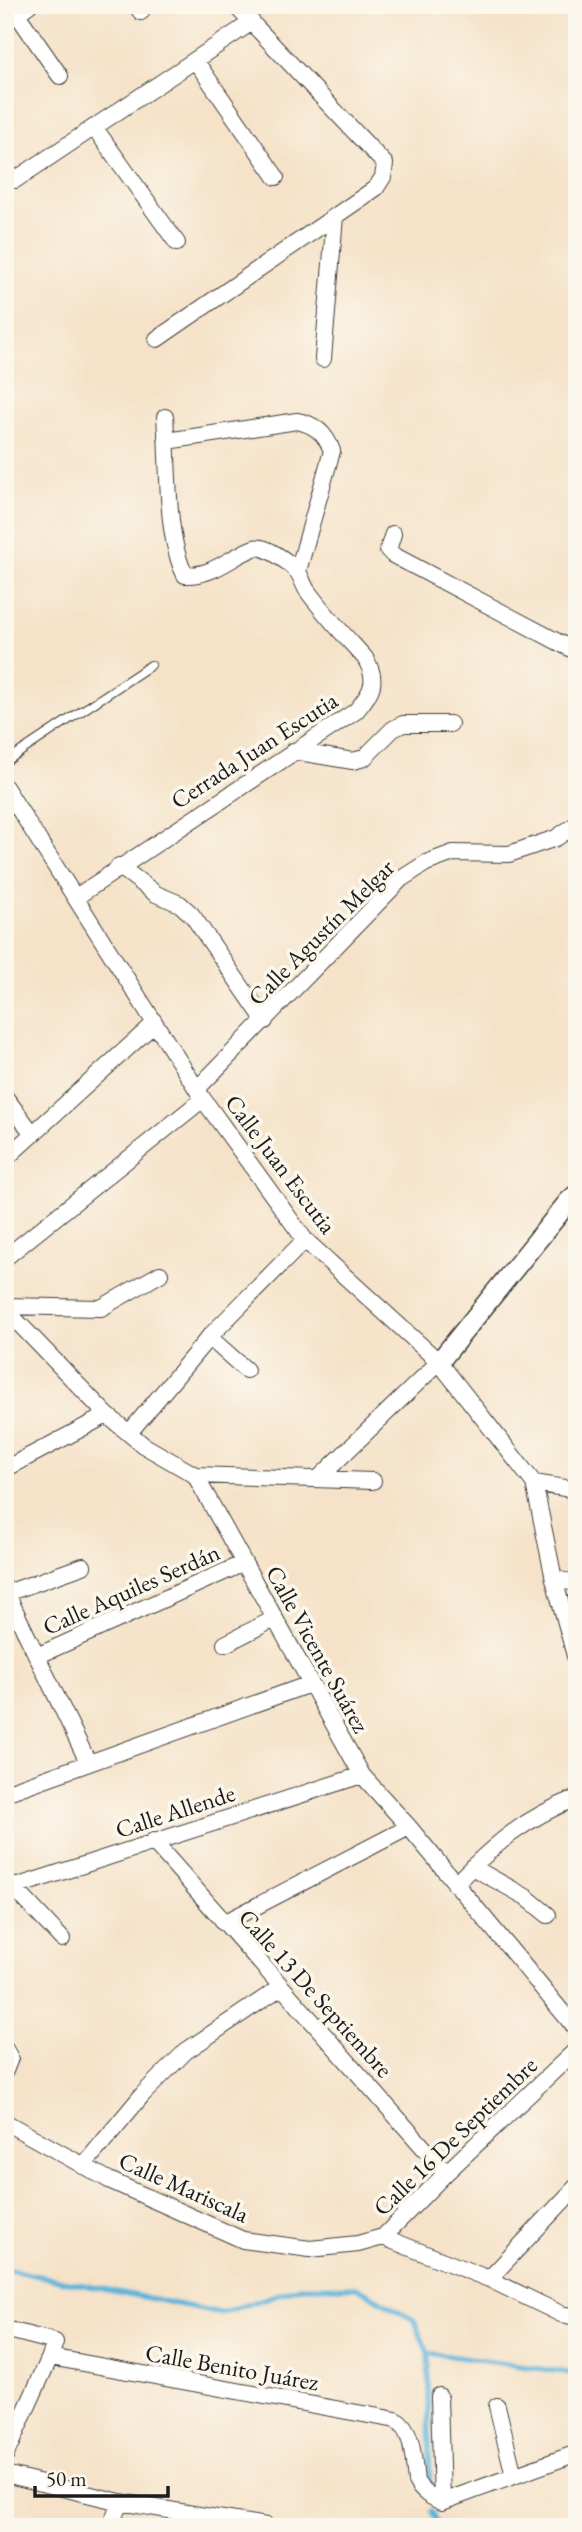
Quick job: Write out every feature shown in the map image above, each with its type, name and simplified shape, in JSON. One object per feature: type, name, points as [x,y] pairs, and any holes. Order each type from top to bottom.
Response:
[{"type":"street","points":[[157,339],[376,188],[383,177],[385,164],[235,5]]},
{"type":"street","points":[[17,14],[60,76]]},
{"type":"street","points":[[15,180],[252,22]]},
{"type":"street","points":[[195,60],[276,177]]},
{"type":"street","points":[[94,127],[177,243]]},
{"type":"street","points":[[323,359],[335,216]]},
{"type":"street","name":"Cerrada Juan Escutia","points":[[76,897],[356,711],[373,685],[372,669],[365,658],[307,591],[298,571],[260,547],[225,565],[195,576],[186,575],[180,564],[172,527],[165,417]]},
{"type":"street","points":[[167,441],[297,421],[309,423],[321,432],[329,441],[332,451],[298,571]]},
{"type":"street","points":[[393,534],[388,551],[393,555],[577,652]]},
{"type":"street","points":[[293,751],[353,761],[364,758],[393,729],[403,724],[450,724]]},
{"type":"street","name":"Calle Juan Escutia","points":[[5,787],[200,1093],[305,1240],[439,1362],[534,1483],[554,1579],[577,1663]]},
{"type":"street","name":"Calle Agustín Melgar","points":[[5,1258],[200,1093],[401,879],[453,853],[509,854],[556,838],[577,824]]},
{"type":"street","points":[[119,866],[156,894],[180,904],[192,915],[265,1021]]},
{"type":"street","points":[[5,1159],[155,1023]]},
{"type":"street","points":[[5,1097],[33,1134]]},
{"type":"street","points":[[318,1479],[439,1362],[574,1201]]},
{"type":"street","points":[[129,1433],[209,1337],[305,1240]]},
{"type":"street","points":[[5,1307],[101,1308],[160,1274]]},
{"type":"street","points":[[5,1307],[107,1415],[143,1445],[195,1475],[373,1481]]},
{"type":"street","points":[[209,1337],[246,1370]]},
{"type":"street","points":[[5,1469],[107,1415]]},
{"type":"street","name":"Calle Vicente Suárez","points":[[195,1475],[362,1774],[577,2030]]},
{"type":"street","points":[[534,1483],[577,1490]]},
{"type":"street","name":"Calle Aquiles Serdán","points":[[37,1656],[244,1563]]},
{"type":"street","points":[[83,1566],[6,1592],[88,1762]]},
{"type":"street","points":[[554,1579],[577,1583]]},
{"type":"street","points":[[225,1644],[274,1619]]},
{"type":"street","points":[[5,1793],[310,1684]]},
{"type":"street","name":"Calle Allende","points":[[10,1883],[153,1842],[362,1774]]},
{"type":"street","points":[[455,1884],[520,1825],[548,1809],[577,1798]]},
{"type":"street","points":[[224,1923],[408,1827]]},
{"type":"street","name":"Calle 13 De Septiembre","points":[[153,1842],[446,2173]]},
{"type":"street","points":[[472,1867],[526,1897],[548,1915]]},
{"type":"street","points":[[10,1883],[62,1938]]},
{"type":"street","points":[[83,2166],[143,2094],[186,2051],[281,1987]]},
{"type":"street","points":[[5,2049],[10,2058],[5,2071]]},
{"type":"street","name":"Calle 16 De Septiembre","points":[[358,2244],[383,2237],[446,2173],[577,2049]]},
{"type":"street","name":"Calle Mariscala","points":[[5,2122],[109,2180],[243,2240],[310,2249],[358,2244]]},
{"type":"street","points":[[489,2279],[577,2186]]},
{"type":"street","points":[[383,2237],[489,2279],[561,2314],[574,2314]]},
{"type":"street","name":"Calle Benito Juárez","points":[[5,2329],[52,2350],[396,2420],[404,2425],[408,2433],[416,2481],[435,2498]]},
{"type":"street","points":[[5,2456],[52,2350]]},
{"type":"street","points":[[439,2396],[435,2498],[514,2476],[577,2453]]},
{"type":"street","points":[[497,2406],[514,2476]]},
{"type":"street","points":[[5,2474],[120,2502],[266,2526]]},
{"type":"street","points":[[110,2527],[120,2502]]},
{"type":"lane","points":[[5,762],[151,664]]},
{"type":"waterway","points":[[5,2269],[221,2313],[300,2287],[357,2287],[414,2320],[428,2353],[430,2481]]},
{"type":"waterway","points":[[428,2353],[577,2374]]},
{"type":"waterway","points":[[431,2512],[440,2527]]}]
